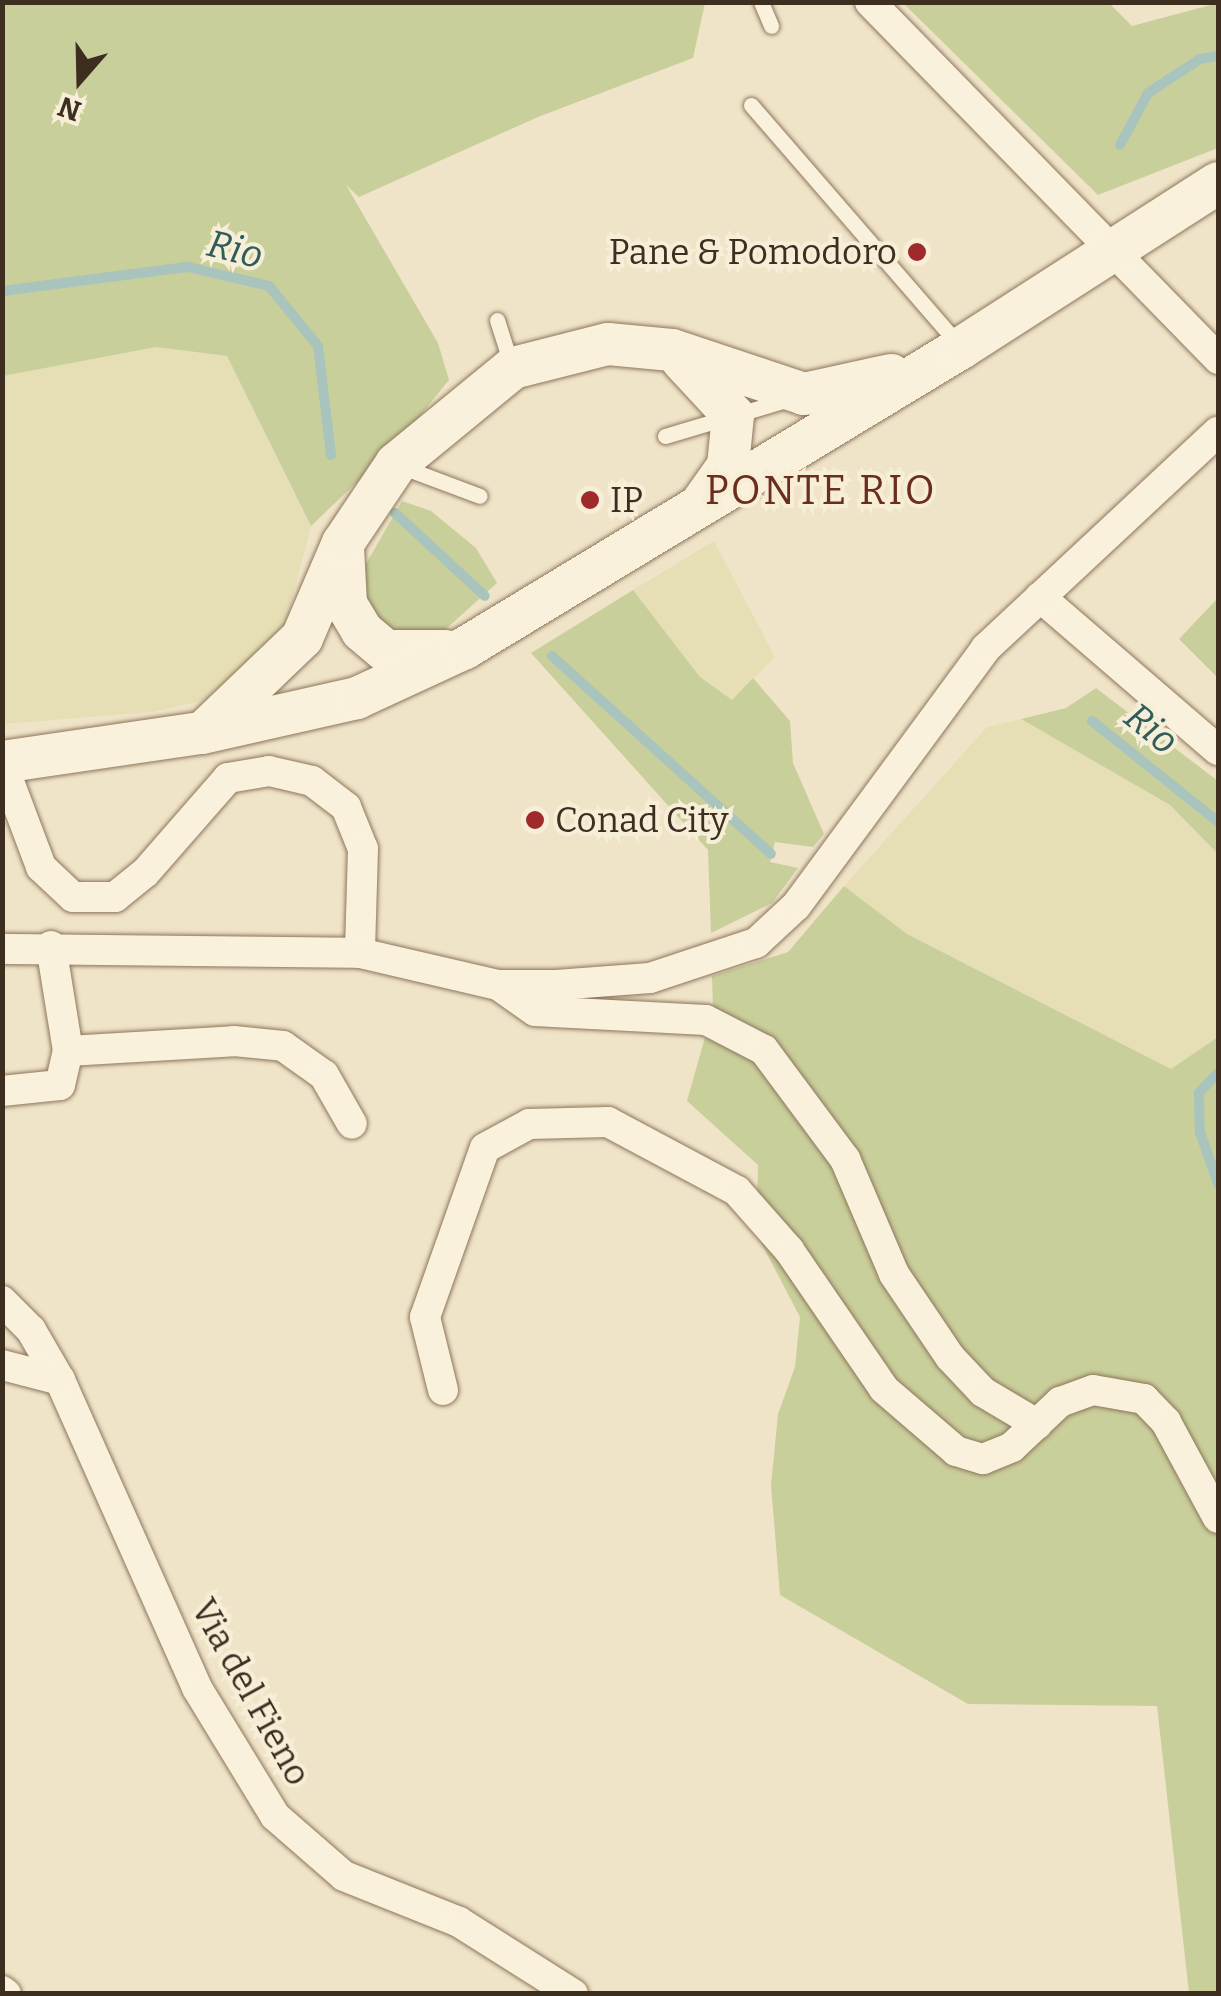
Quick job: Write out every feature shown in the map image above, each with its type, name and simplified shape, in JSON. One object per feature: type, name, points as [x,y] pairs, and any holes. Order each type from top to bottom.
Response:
[{"type":"main road","points":[[2,762],[202,734],[357,698],[465,648],[962,348],[1218,183]]},
{"type":"main road","points":[[202,734],[302,638],[343,543],[396,464],[512,368],[608,344],[672,350],[804,394],[862,386],[962,348]]},
{"type":"main road","points":[[672,350],[733,416],[728,466],[695,512]]},
{"type":"main road","points":[[343,543],[346,604],[362,632],[386,650],[412,655],[465,648]]},
{"type":"main road","points":[[302,638],[326,685],[357,698]]},
{"type":"street","points":[[870,2],[1107,252],[1218,360]]},
{"type":"street","points":[[2,949],[50,946],[360,953],[498,985],[650,978],[756,943],[796,906],[986,648],[1218,432]]},
{"type":"street","points":[[1040,597],[1218,750]]},
{"type":"street","points":[[2,762],[41,867],[73,897],[115,897],[145,874],[228,778],[269,771],[312,781],[346,807],[363,849],[360,953]]},
{"type":"street","points":[[2,1091],[60,1084],[68,1050],[50,946]]},
{"type":"street","points":[[498,985],[535,1011],[706,1020],[764,1050],[845,1159],[894,1274],[950,1357],[983,1392],[1037,1424]]},
{"type":"street","points":[[68,1050],[234,1041],[283,1046],[324,1076],[352,1124]]},
{"type":"street","points":[[444,1390],[426,1318],[485,1148],[529,1124],[608,1122],[737,1190],[789,1250],[884,1389],[956,1451],[984,1459],[1012,1447],[1060,1402],[1093,1390],[1144,1399],[1166,1422],[1218,1518]]},
{"type":"street","name":"Via del Fieno","points":[[2,1301],[30,1330],[60,1380],[197,1688],[275,1816],[344,1876],[459,1922],[565,1992]]},
{"type":"street","points":[[2,1366],[60,1380]]},
{"type":"lane","points":[[760,2],[771,26]]},
{"type":"lane","points":[[751,105],[962,348]]},
{"type":"lane","points":[[497,320],[512,368]]},
{"type":"lane","points":[[665,436],[804,394]]},
{"type":"lane","points":[[396,464],[446,488],[480,496]]},
{"type":"shaded area","points":[[156,347],[227,356],[311,526],[284,630],[232,694],[152,712],[3,724],[3,376]]},
{"type":"shaded area","points":[[714,541],[775,657],[732,700],[700,677],[633,590]]},
{"type":"shaded area","points":[[1021,719],[1170,805],[1218,854],[1218,1037],[1171,1069],[907,934],[844,886],[987,727]]},
{"type":"green space","points":[[3,3],[705,3],[693,58],[538,117],[359,197],[346,185],[438,343],[449,380],[399,442],[311,526],[227,356],[156,347],[3,376]]},
{"type":"green space","points":[[903,3],[1109,3],[1132,26],[1218,3],[1218,148],[1098,195]]},
{"type":"green space","points":[[402,501],[431,511],[476,548],[497,583],[436,638],[401,643],[363,613],[359,576]]},
{"type":"green space","points":[[633,590],[700,677],[732,700],[753,678],[790,721],[793,763],[824,834],[813,847],[775,842],[770,862],[798,868],[772,903],[711,933],[708,850],[531,653]]},
{"type":"green space","points":[[1218,598],[1218,678],[1179,639]]},
{"type":"green space","points":[[1096,688],[1218,781],[1218,854],[1170,805],[1021,719],[1066,708]]},
{"type":"green space","points":[[844,886],[907,934],[1171,1069],[1218,1037],[1218,1993],[1189,1993],[1157,1706],[968,1704],[780,1595],[771,1485],[778,1414],[795,1367],[800,1317],[756,1233],[758,1165],[687,1101],[713,1009],[712,976],[788,952]]},
{"type":"waterway","points":[[1120,145],[1148,93],[1200,59],[1218,56]]},
{"type":"waterway","name":"Rio","points":[[2,291],[188,267],[269,286],[318,346],[331,455]]},
{"type":"waterway","name":"Rio","points":[[395,513],[485,596]]},
{"type":"waterway","name":"Rio","points":[[552,656],[771,854]]},
{"type":"waterway","name":"Rio","points":[[1092,721],[1218,822]]},
{"type":"waterway","name":"Rio","points":[[1218,1073],[1199,1093],[1200,1132],[1218,1184]]},
{"type":"place","name":"Pane & Pomodoro","points":[[917,252]]},
{"type":"place","name":"IP","points":[[590,500]]},
{"type":"place","name":"Conad City","points":[[535,820]]},
{"type":"district","name":"PONTE RIO","points":[[821,491]]}]
